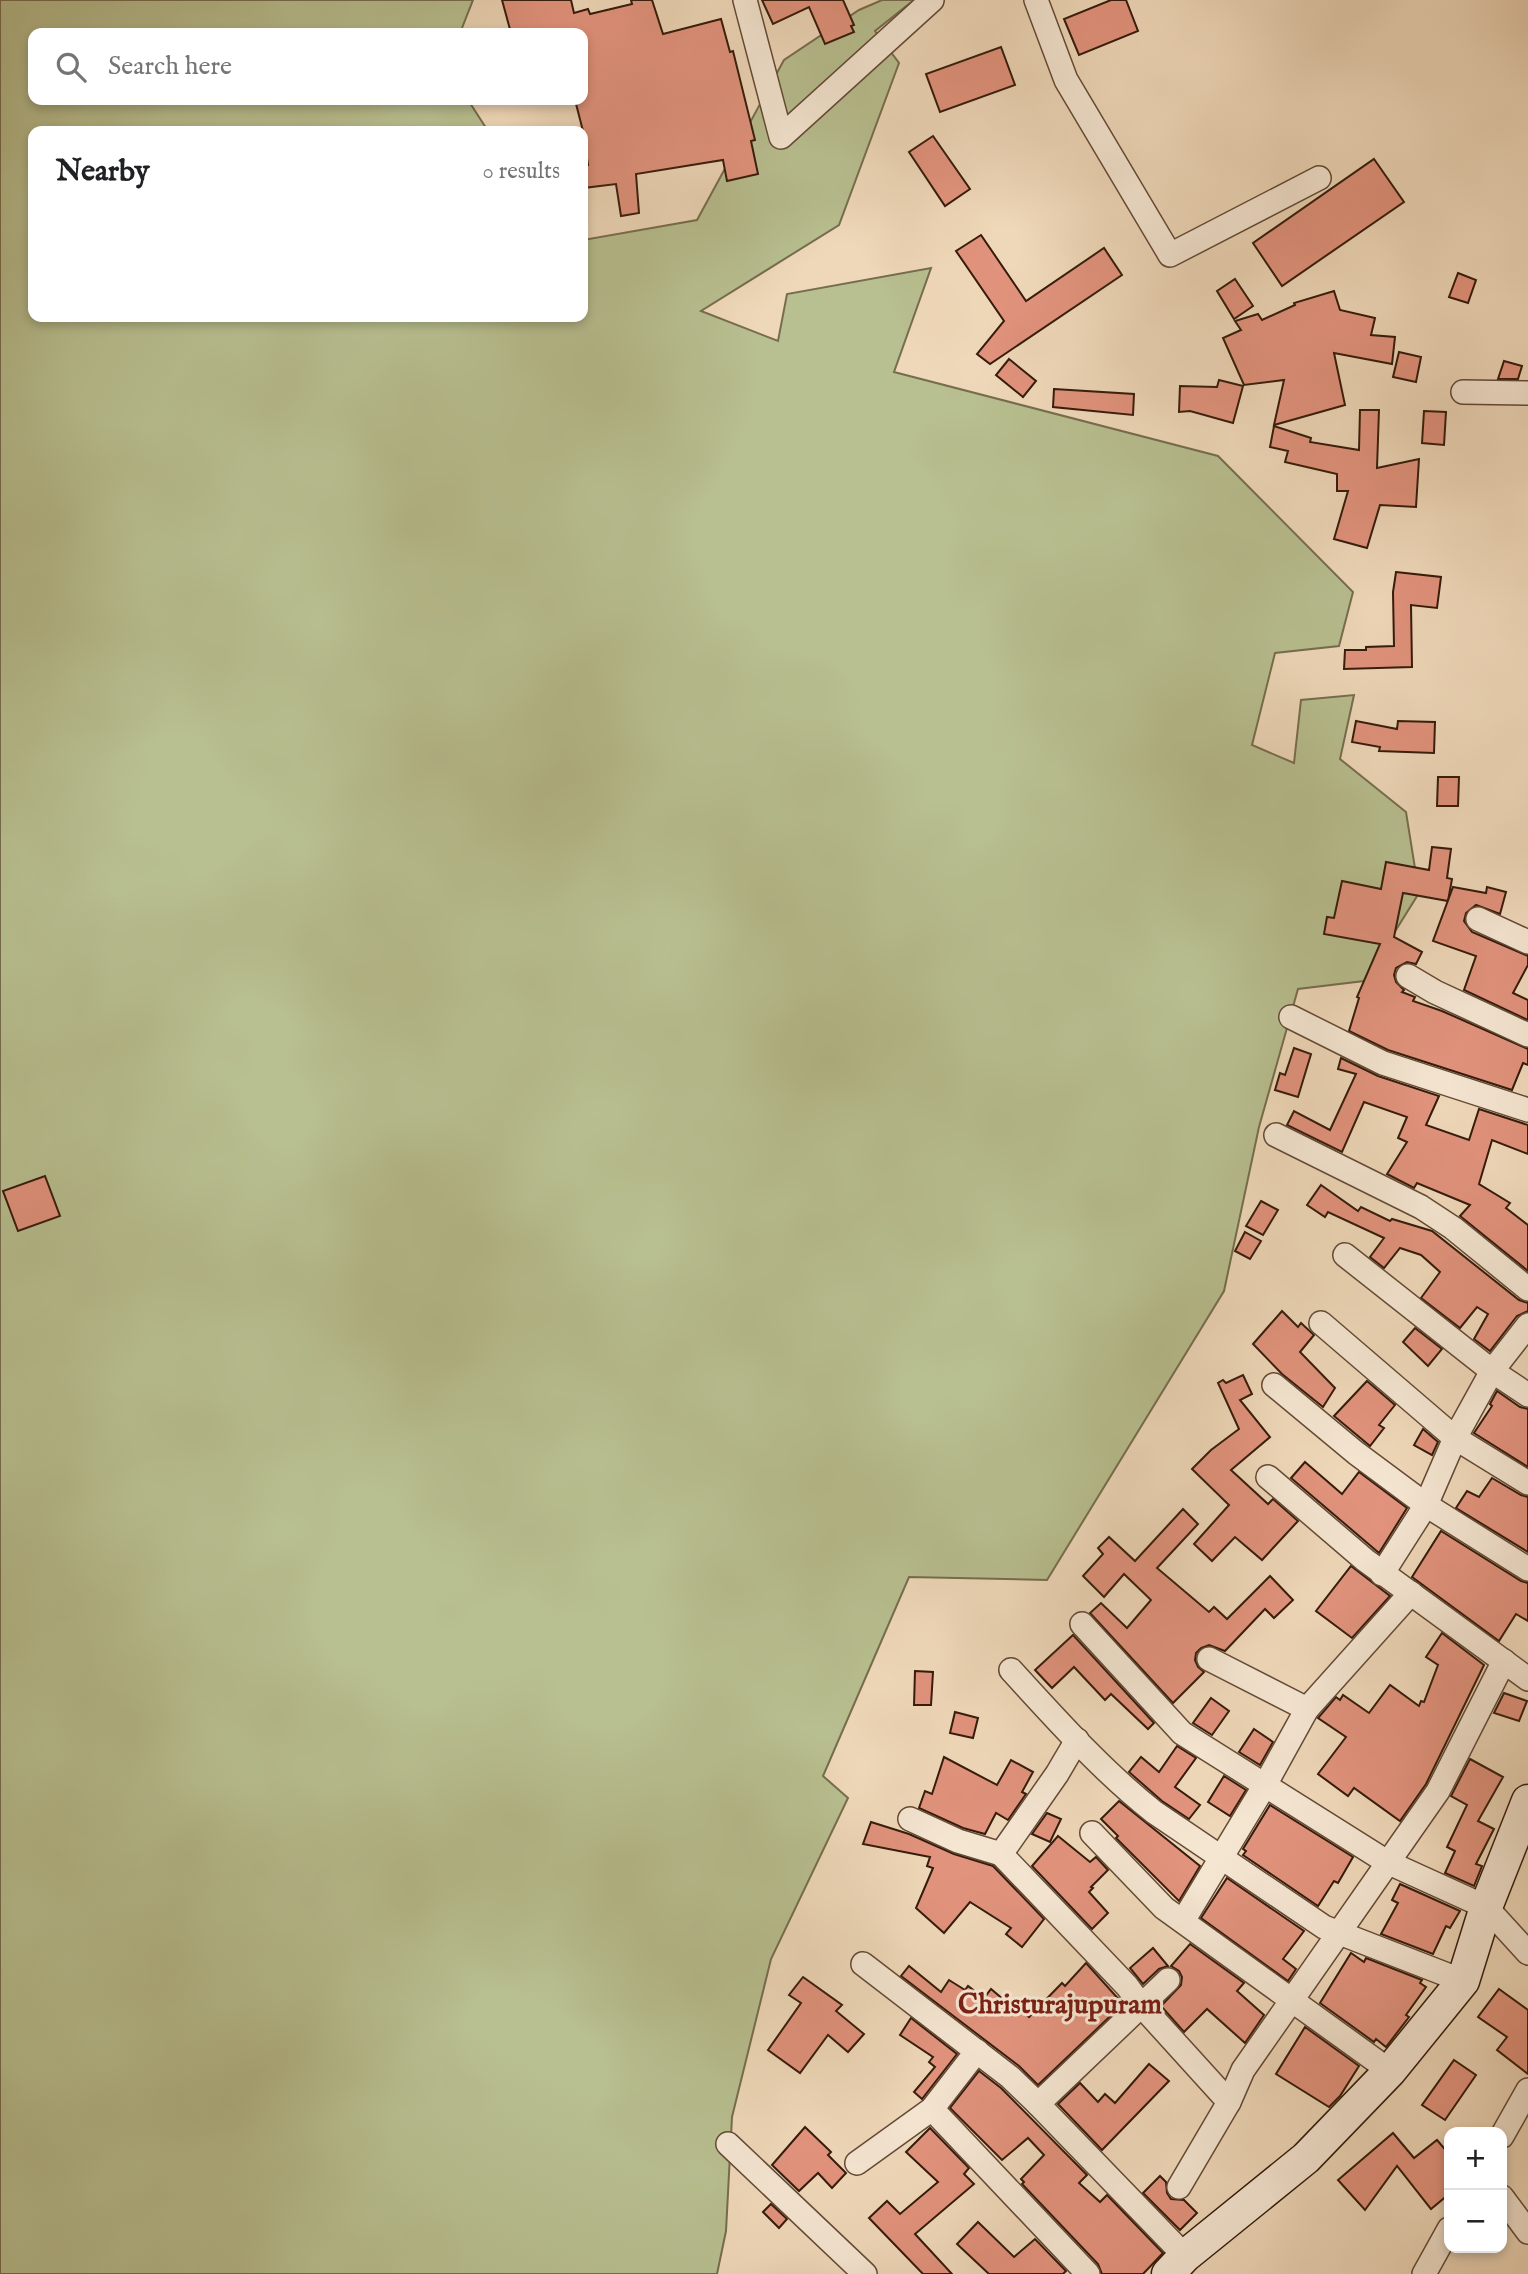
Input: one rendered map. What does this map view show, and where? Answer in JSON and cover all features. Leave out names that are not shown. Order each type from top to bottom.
[{"type":"street","points":[[745,0],[781,137],[932,0]]},
{"type":"street","points":[[1036,0],[1066,80],[1170,254],[1319,178]]},
{"type":"street","points":[[1463,392],[1528,393]]},
{"type":"street","points":[[1478,919],[1528,942]]},
{"type":"street","points":[[1408,976],[1435,992],[1528,1035]]},
{"type":"street","points":[[1291,1017],[1383,1063],[1528,1110]]},
{"type":"street","points":[[1276,1135],[1421,1207],[1452,1228],[1528,1289]]},
{"type":"street","points":[[1345,1255],[1492,1371],[1528,1395]]},
{"type":"street","points":[[1321,1323],[1455,1438],[1528,1483]]},
{"type":"street","points":[[1382,1574],[1426,1505],[1455,1438],[1492,1371],[1528,1325]]},
{"type":"street","points":[[1274,1385],[1356,1453],[1426,1505],[1528,1569]]},
{"type":"street","points":[[1268,1477],[1382,1574],[1528,1679]]},
{"type":"street","points":[[1183,1921],[1265,1786],[1307,1709],[1411,1593]]},
{"type":"street","points":[[1082,1624],[1182,1732],[1387,1862],[1486,1907],[1528,1953]]},
{"type":"street","points":[[1209,1659],[1307,1709]]},
{"type":"street","points":[[1178,2187],[1229,2102],[1243,2070],[1438,1791],[1504,1661]]},
{"type":"street","points":[[1011,1670],[1077,1741],[1132,1794],[1220,1857],[1324,1927],[1463,1981]]},
{"type":"street","points":[[1000,1854],[1077,1741]]},
{"type":"street","points":[[863,1964],[977,2051],[1038,2104],[1176,2265],[1306,2158],[1390,2070],[1463,1981],[1486,1907],[1528,1801]]},
{"type":"street","points":[[910,1819],[958,1841],[1000,1854],[1127,1986],[1229,2102]]},
{"type":"street","points":[[1092,1833],[1164,1908],[1390,2070]]},
{"type":"street","points":[[1038,2104],[1168,1980]]},
{"type":"street","points":[[857,2163],[932,2109],[977,2051]]},
{"type":"street","points":[[1507,2127],[1528,2090]]},
{"type":"street","points":[[932,2109],[1088,2274]]},
{"type":"street","points":[[728,2144],[865,2274]]},
{"type":"street","points":[[1507,2204],[1528,2232]]},
{"type":"street","points":[[1424,2274],[1444,2238]]},
{"type":"green space","points":[[0,0],[473,0],[462,28],[28,28],[28,105],[471,105],[485,126],[28,126],[28,322],[588,322],[588,239],[697,220],[784,60],[859,10],[882,0],[914,0],[875,31],[899,63],[839,225],[701,311],[778,341],[787,294],[931,268],[894,372],[1218,456],[1353,592],[1339,646],[1275,653],[1252,745],[1294,763],[1301,700],[1354,695],[1340,759],[1406,812],[1419,893],[1364,981],[1298,989],[1259,1127],[1224,1291],[1047,1580],[909,1577],[823,1776],[848,1798],[771,1959],[732,2117],[726,2231],[717,2274],[0,2274]]},
{"type":"building","points":[[502,0],[571,0],[574,13],[588,9],[590,14],[632,4],[631,0],[652,0],[663,34],[721,19],[730,52],[733,51],[755,140],[751,141],[758,174],[727,181],[723,160],[636,174],[639,213],[621,216],[616,184],[588,187],[588,126],[582,126],[576,105],[588,105],[588,28],[510,28]]},
{"type":"building","points":[[762,0],[843,0],[854,25],[851,26],[854,32],[825,44],[809,7],[773,24]]},
{"type":"building","points":[[1111,0],[1126,0],[1138,31],[1079,55],[1064,19]]},
{"type":"building","points":[[1001,47],[1015,85],[940,112],[926,74]]},
{"type":"building","points":[[933,136],[970,189],[945,206],[909,152]]},
{"type":"building","points":[[1374,159],[1404,202],[1282,286],[1253,243]]},
{"type":"building","points":[[981,235],[1026,301],[1104,248],[1122,275],[990,364],[977,354],[1004,321],[956,251]]},
{"type":"building","points":[[1458,273],[1476,280],[1468,303],[1449,297]]},
{"type":"building","points":[[1235,279],[1253,306],[1234,319],[1217,291]]},
{"type":"building","points":[[1334,291],[1340,310],[1375,318],[1371,335],[1395,337],[1392,364],[1334,353],[1345,405],[1274,425],[1284,380],[1244,385],[1223,338],[1241,330],[1235,321],[1258,314],[1262,320],[1295,305],[1294,303]]},
{"type":"building","points":[[1399,352],[1421,357],[1416,382],[1393,377]]},
{"type":"building","points":[[1009,359],[1036,381],[1023,397],[996,375]]},
{"type":"building","points":[[1504,361],[1522,366],[1518,379],[1498,379]]},
{"type":"building","points":[[1219,380],[1243,386],[1233,423],[1190,411],[1179,412],[1180,386],[1217,387]]},
{"type":"building","points":[[1054,389],[1134,394],[1133,415],[1053,407]]},
{"type":"building","points":[[1360,410],[1379,410],[1377,468],[1419,459],[1416,507],[1380,505],[1367,548],[1334,539],[1348,491],[1337,491],[1337,474],[1285,462],[1288,451],[1270,447],[1274,426],[1311,438],[1310,442],[1359,450]]},
{"type":"building","points":[[1424,411],[1446,412],[1444,445],[1422,443]]},
{"type":"building","points":[[1396,572],[1441,577],[1437,608],[1411,605],[1412,667],[1344,669],[1345,650],[1394,646],[1393,592]]},
{"type":"building","points":[[1356,721],[1397,729],[1398,721],[1435,722],[1434,753],[1379,751],[1380,747],[1352,742]]},
{"type":"building","points":[[1438,777],[1459,777],[1458,806],[1437,806]]},
{"type":"building","points":[[1432,847],[1451,849],[1447,878],[1452,879],[1448,901],[1403,893],[1394,937],[1422,952],[1416,964],[1407,962],[1396,968],[1396,982],[1404,990],[1402,992],[1415,997],[1413,1001],[1528,1049],[1528,1065],[1523,1063],[1512,1090],[1388,1050],[1349,1031],[1359,998],[1357,997],[1380,944],[1324,934],[1327,917],[1334,918],[1342,881],[1381,889],[1386,862],[1429,870]]},
{"type":"building","points":[[1453,887],[1486,893],[1487,887],[1506,892],[1500,914],[1476,905],[1466,913],[1464,921],[1472,932],[1528,956],[1528,965],[1513,993],[1528,1000],[1528,1020],[1464,990],[1476,956],[1433,941]]},
{"type":"building","points":[[1294,1048],[1311,1054],[1298,1097],[1275,1090],[1280,1073],[1285,1075]]},
{"type":"building","points":[[1341,1058],[1378,1076],[1439,1096],[1426,1125],[1469,1140],[1479,1109],[1528,1125],[1528,1154],[1492,1140],[1479,1184],[1510,1203],[1506,1208],[1528,1225],[1528,1271],[1460,1216],[1470,1205],[1417,1183],[1414,1188],[1387,1174],[1407,1142],[1398,1138],[1407,1117],[1364,1102],[1342,1152],[1287,1125],[1294,1111],[1330,1130],[1356,1074],[1338,1069]]},
{"type":"building","points":[[45,1176],[60,1216],[18,1231],[3,1191]]},
{"type":"building","points":[[1321,1185],[1358,1211],[1361,1207],[1390,1221],[1392,1219],[1432,1231],[1519,1300],[1528,1303],[1528,1311],[1517,1316],[1490,1351],[1474,1339],[1488,1314],[1477,1307],[1460,1328],[1421,1298],[1440,1272],[1421,1255],[1400,1248],[1384,1268],[1370,1257],[1384,1238],[1328,1212],[1325,1217],[1307,1205]]},
{"type":"building","points":[[1261,1201],[1278,1210],[1263,1235],[1246,1226]]},
{"type":"building","points":[[1245,1232],[1261,1241],[1250,1259],[1235,1251]]},
{"type":"building","points":[[1282,1311],[1298,1327],[1301,1323],[1314,1335],[1300,1352],[1335,1388],[1323,1407],[1282,1374],[1253,1344]]},
{"type":"building","points":[[1415,1328],[1442,1349],[1428,1366],[1403,1342]]},
{"type":"building","points":[[1243,1375],[1252,1394],[1240,1400],[1270,1437],[1231,1470],[1268,1504],[1273,1499],[1298,1521],[1262,1560],[1235,1537],[1212,1561],[1194,1544],[1229,1505],[1192,1469],[1211,1450],[1239,1429],[1218,1383],[1223,1380],[1226,1383]]},
{"type":"building","points":[[1367,1381],[1395,1405],[1379,1425],[1384,1428],[1370,1446],[1334,1416]]},
{"type":"building","points":[[1497,1391],[1520,1407],[1528,1409],[1528,1467],[1474,1433],[1492,1406],[1490,1404]]},
{"type":"building","points":[[1423,1429],[1438,1442],[1432,1455],[1414,1445]]},
{"type":"building","points":[[1305,1462],[1342,1494],[1359,1472],[1407,1508],[1379,1553],[1291,1478]]},
{"type":"building","points":[[1492,1478],[1528,1497],[1528,1552],[1456,1508],[1467,1491],[1479,1497]]},
{"type":"building","points":[[1183,1509],[1198,1524],[1157,1568],[1209,1612],[1214,1607],[1227,1619],[1270,1576],[1293,1600],[1274,1618],[1265,1609],[1225,1651],[1209,1645],[1201,1648],[1196,1653],[1195,1660],[1204,1672],[1173,1703],[1090,1613],[1101,1603],[1127,1628],[1151,1600],[1124,1574],[1104,1597],[1083,1576],[1103,1554],[1098,1548],[1109,1537],[1135,1561]]},
{"type":"building","points":[[1441,1531],[1528,1583],[1528,1621],[1516,1614],[1499,1641],[1412,1577]]},
{"type":"building","points":[[1351,1566],[1390,1596],[1352,1638],[1316,1611]]},
{"type":"building","points":[[1442,1633],[1484,1665],[1426,1784],[1400,1821],[1354,1788],[1348,1796],[1318,1774],[1346,1737],[1318,1718],[1336,1697],[1340,1700],[1343,1695],[1369,1713],[1390,1685],[1419,1706],[1421,1701],[1424,1702],[1438,1665],[1426,1657]]},
{"type":"building","points":[[1073,1635],[1154,1723],[1148,1729],[1111,1694],[1105,1700],[1074,1667],[1052,1688],[1035,1670]]},
{"type":"building","points":[[915,1671],[933,1672],[931,1705],[914,1705]]},
{"type":"building","points":[[1504,1693],[1527,1701],[1519,1721],[1494,1713]]},
{"type":"building","points":[[1211,1698],[1229,1711],[1212,1735],[1193,1723]]},
{"type":"building","points":[[955,1712],[978,1718],[973,1738],[950,1733]]},
{"type":"building","points":[[1254,1729],[1273,1742],[1260,1765],[1239,1752]]},
{"type":"building","points":[[1177,1746],[1196,1758],[1175,1787],[1200,1805],[1189,1819],[1162,1801],[1129,1772],[1141,1757],[1159,1772]]},
{"type":"building","points":[[944,1757],[997,1785],[1011,1760],[1033,1772],[1022,1792],[1026,1794],[1008,1820],[996,1813],[985,1834],[963,1828],[919,1808],[925,1791],[932,1794]]},
{"type":"building","points":[[1470,1759],[1503,1777],[1478,1821],[1494,1829],[1476,1864],[1482,1866],[1474,1886],[1445,1873],[1455,1851],[1447,1847],[1467,1805],[1451,1796]]},
{"type":"building","points":[[1224,1776],[1246,1790],[1230,1816],[1208,1802]]},
{"type":"building","points":[[1119,1801],[1200,1866],[1179,1901],[1116,1838],[1118,1836],[1101,1819]]},
{"type":"building","points":[[1270,1805],[1353,1857],[1338,1883],[1334,1881],[1318,1906],[1243,1855],[1246,1851],[1243,1849]]},
{"type":"building","points":[[1047,1813],[1061,1819],[1050,1842],[1032,1834]]},
{"type":"building","points":[[871,1822],[993,1866],[1044,1919],[1022,1947],[1006,1934],[1011,1928],[970,1902],[944,1933],[916,1908],[933,1868],[927,1866],[930,1857],[863,1844]]},
{"type":"building","points":[[1058,1836],[1090,1862],[1096,1857],[1108,1870],[1089,1892],[1108,1913],[1092,1929],[1032,1866]]},
{"type":"building","points":[[1227,1878],[1304,1931],[1283,1959],[1296,1969],[1288,1981],[1201,1918]]},
{"type":"building","points":[[1400,1884],[1460,1911],[1450,1928],[1446,1926],[1433,1954],[1381,1934],[1398,1903],[1392,1900]]},
{"type":"building","points":[[1190,1944],[1244,1983],[1237,1991],[1264,2015],[1245,2043],[1207,2009],[1184,2032],[1161,2006],[1181,1985],[1182,1977],[1179,1971],[1171,1966]]},
{"type":"building","points":[[1153,1948],[1168,1966],[1159,1969],[1143,1984],[1130,1968]]},
{"type":"building","points":[[1351,1953],[1364,1962],[1366,1958],[1422,1980],[1420,1983],[1426,1987],[1406,2015],[1409,2017],[1386,2047],[1376,2039],[1374,2042],[1320,2003]]},
{"type":"building","points":[[1086,1963],[1123,2004],[1038,2085],[1019,2066],[901,1976],[909,1966],[941,1992],[949,1980],[965,1990],[968,1986],[984,1998],[991,1989],[1017,2011],[1019,2008],[1029,2017],[1062,1983],[1065,1986]]},
{"type":"building","points":[[803,1977],[842,2005],[836,2011],[864,2034],[848,2052],[828,2035],[800,2073],[768,2050],[801,2003],[789,1995]]},
{"type":"building","points":[[1499,1989],[1528,2010],[1528,2074],[1497,2050],[1507,2037],[1478,2017]]},
{"type":"building","points":[[911,2018],[957,2054],[922,2099],[914,2092],[935,2067],[929,2062],[933,2057],[900,2035]]},
{"type":"building","points":[[1305,2027],[1359,2066],[1340,2096],[1329,2107],[1276,2074]]},
{"type":"building","points":[[1454,2060],[1476,2075],[1445,2120],[1422,2105]]},
{"type":"building","points":[[1149,2064],[1169,2081],[1102,2150],[1058,2104],[1080,2083],[1098,2102],[1105,2094],[1115,2103]]},
{"type":"building","points":[[979,2071],[1001,2088],[1087,2175],[1079,2183],[1100,2202],[1107,2195],[1163,2253],[1143,2274],[1102,2274],[1098,2264],[1022,2184],[1024,2182],[1021,2179],[1044,2155],[1028,2138],[1002,2160],[950,2108]]},
{"type":"building","points":[[805,2127],[831,2152],[828,2155],[846,2173],[832,2188],[818,2173],[799,2191],[772,2165]]},
{"type":"building","points":[[930,2128],[969,2168],[964,2174],[974,2184],[915,2234],[952,2274],[923,2274],[869,2218],[887,2201],[900,2214],[938,2182],[906,2152]]},
{"type":"building","points":[[1393,2133],[1414,2158],[1437,2140],[1444,2148],[1444,2198],[1431,2209],[1397,2166],[1365,2210],[1338,2180]]},
{"type":"building","points":[[1160,2176],[1166,2182],[1167,2193],[1171,2199],[1184,2200],[1197,2213],[1180,2230],[1143,2193]]},
{"type":"building","points":[[771,2204],[787,2219],[779,2228],[763,2212]]},
{"type":"building","points":[[978,2222],[1014,2257],[1035,2239],[1066,2271],[1063,2274],[989,2274],[957,2244]]},
{"type":"district","name":"Christurajupuram","points":[[1060,2005]]}]
